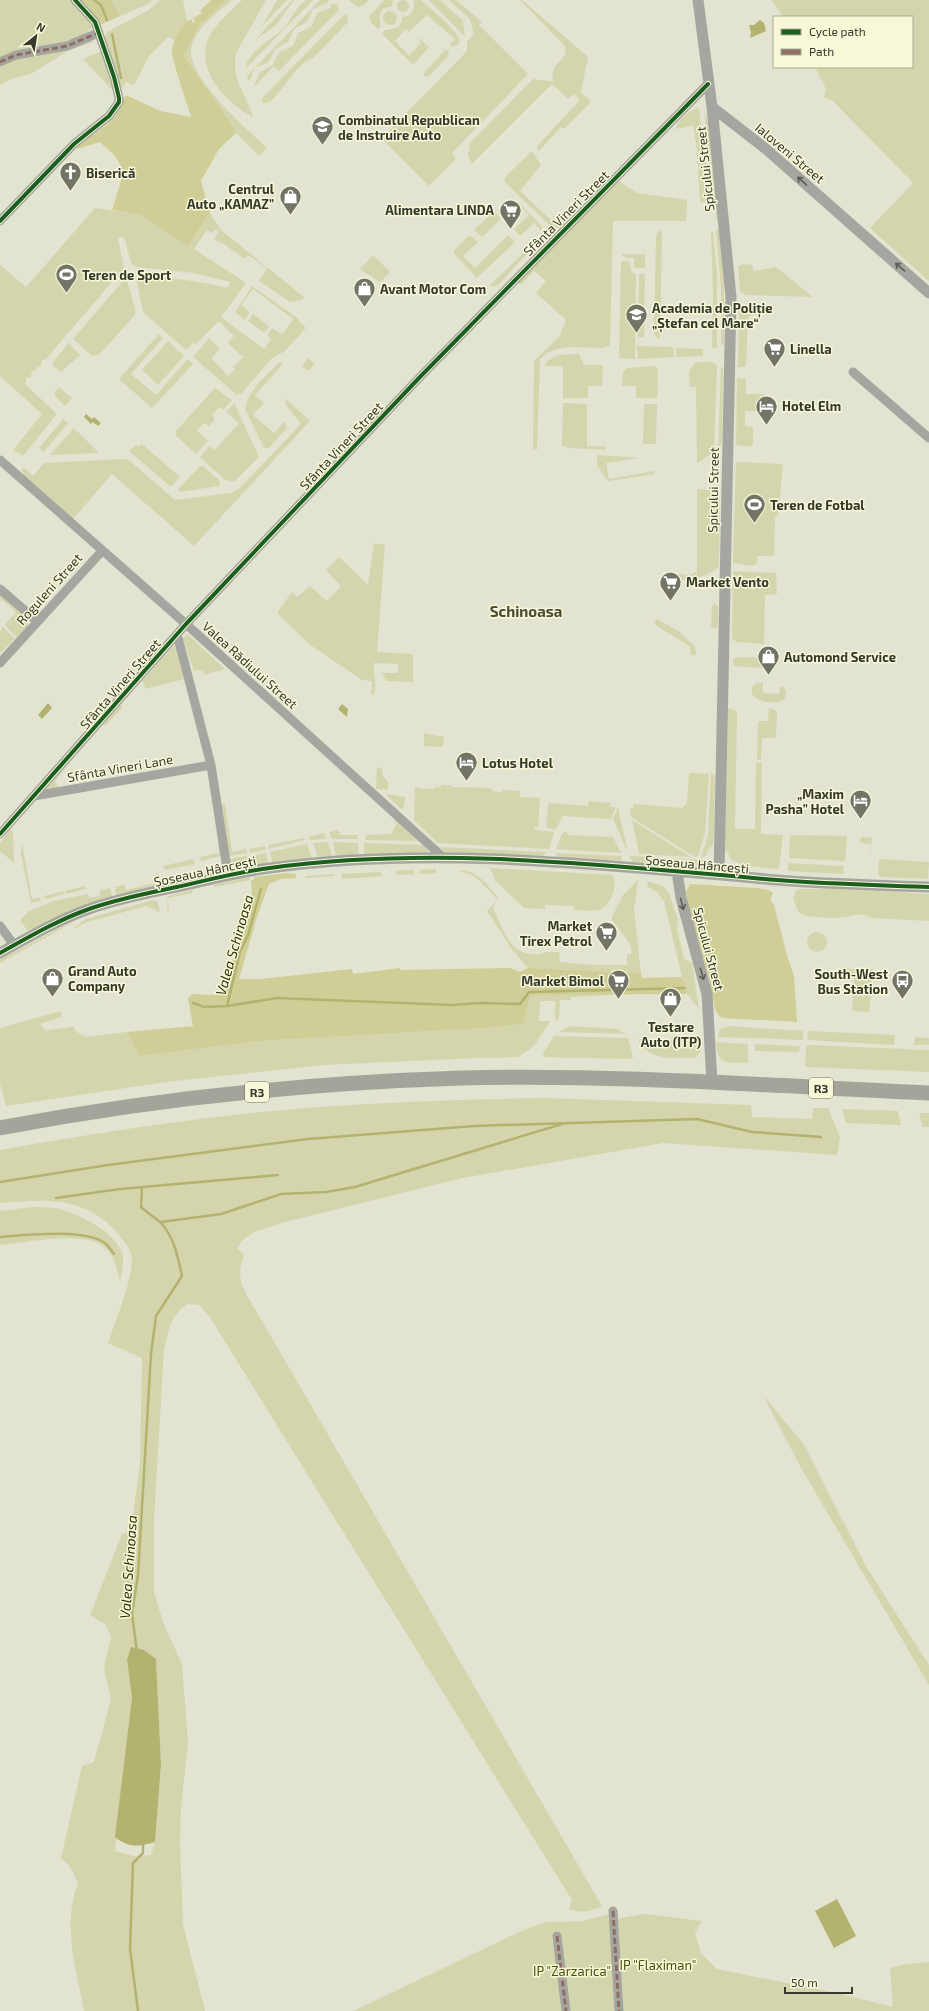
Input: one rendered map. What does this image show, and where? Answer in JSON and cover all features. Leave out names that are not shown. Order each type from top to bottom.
[{"type":"highway","name":"R3","points":[[0,1128],[112,1110],[233,1094],[405,1081],[517,1078],[712,1083],[929,1093]]},
{"type":"street","points":[[0,221],[74,144],[109,116],[119,102],[114,77],[95,22],[75,0]]},
{"type":"street","points":[[698,0],[712,107]]},
{"type":"street","points":[[0,62],[16,56],[67,46],[98,33]]},
{"type":"street","name":"Sfânta Vineri Street","points":[[0,834],[186,624],[429,368],[708,84]]},
{"type":"street","name":"Ialoveni Street","points":[[712,107],[766,150],[929,293]]},
{"type":"street","name":"Spicului Street","points":[[712,107],[731,297],[719,875]]},
{"type":"street","points":[[853,372],[929,438]]},
{"type":"street","name":"Valea Rădiului Street","points":[[0,460],[186,624],[445,859]]},
{"type":"street","name":"Roguleni Street","points":[[0,663],[102,551]]},
{"type":"street","points":[[0,589],[37,621]]},
{"type":"street","points":[[177,634],[211,765],[228,875]]},
{"type":"street","name":"Sfânta Vineri Lane","points":[[34,796],[211,765]]},
{"type":"street","name":"Șoseaua Hâncești","points":[[0,954],[52,925],[90,909],[228,875],[297,865],[401,859],[445,859],[549,863],[676,871],[783,881],[929,887]]},
{"type":"street","name":"Spicului Street","points":[[676,871],[681,898],[708,994],[712,1083]]},
{"type":"street","points":[[0,926],[14,945]]},
{"type":"street","points":[[614,1911],[619,2011]]},
{"type":"street","points":[[557,1936],[566,2011]]},
{"type":"green space","points":[[0,0],[152,0],[148,4],[90,29],[88,31],[93,42],[66,52],[31,74],[14,78],[0,85]]},
{"type":"green space","points":[[160,0],[183,0],[187,21],[175,40],[168,37],[149,56],[134,85],[126,82],[121,89],[104,38],[107,32],[149,10]]},
{"type":"green space","points":[[226,0],[232,0],[207,22],[192,43],[191,51],[193,63],[209,89],[221,103],[267,148],[259,156],[236,133],[184,56],[200,24]]},
{"type":"green space","points":[[242,0],[266,0],[236,53],[235,63],[237,79],[253,117],[243,111],[223,94],[209,73],[206,61],[205,49],[211,33]]},
{"type":"green space","points":[[277,0],[287,0],[262,26]]},
{"type":"green space","points":[[292,0],[294,0],[277,24],[253,42]]},
{"type":"green space","points":[[306,0],[313,0],[245,69],[247,62],[255,51],[283,29],[299,6]]},
{"type":"green space","points":[[320,0],[329,0],[327,3],[313,9],[307,22],[294,29],[288,42],[275,49],[269,62],[255,68],[250,80],[248,80],[247,76]]},
{"type":"green space","points":[[348,0],[369,0],[364,5],[358,7]]},
{"type":"green space","points":[[384,0],[393,0],[392,7],[384,8],[380,13],[381,26],[378,29],[371,23],[369,17]]},
{"type":"green space","points":[[405,0],[408,1],[408,11],[401,12],[398,11],[397,4],[398,1]]},
{"type":"green space","points":[[414,0],[421,0],[444,20],[455,32],[460,43],[456,46],[451,46],[450,44],[455,39],[427,15],[409,32],[406,29],[395,41],[409,56],[421,43],[417,37],[429,47],[413,65],[382,34],[385,30],[392,29],[401,24],[402,17],[408,16],[412,12]]},
{"type":"green space","points":[[429,0],[440,0],[463,21],[465,37]]},
{"type":"green space","points":[[449,0],[456,0],[482,22],[479,25],[528,74],[452,153],[456,159],[429,186],[383,140],[383,137],[467,51],[467,42],[474,34],[470,19]]},
{"type":"green space","points":[[520,0],[522,0],[588,57],[581,92],[591,102],[564,129],[561,127],[538,152],[537,146],[580,100],[574,94],[568,99],[552,84],[472,164],[468,155],[470,143],[534,78],[536,80],[553,81],[553,72],[555,67],[565,53],[564,45]]},
{"type":"green space","points":[[772,0],[929,0],[929,281],[870,228],[913,183],[832,100],[824,98],[826,89],[816,68],[913,68],[913,16],[782,16]]},
{"type":"green space","points":[[332,4],[337,4],[339,10],[279,71],[274,66],[253,88],[260,72],[273,65],[279,52],[293,46],[298,33],[311,27],[317,13],[330,8]]},
{"type":"green space","points":[[390,11],[395,13],[397,18],[395,23],[390,25],[385,23],[383,18],[385,13]]},
{"type":"green space","points":[[345,14],[348,17],[347,23],[313,58],[306,61],[299,67],[274,98],[263,103],[262,98]]},
{"type":"green space","points":[[446,49],[449,52],[448,56],[429,76],[426,77],[423,74]]},
{"type":"green space","points":[[101,51],[103,56],[114,92],[83,59]]},
{"type":"green space","points":[[699,108],[710,203],[700,202],[697,149],[693,126],[676,129],[678,122],[684,116],[692,110]]},
{"type":"green space","points":[[704,111],[708,120],[719,222],[717,222]]},
{"type":"green space","points":[[532,151],[541,165],[520,191],[558,227],[557,228],[551,227],[504,181],[505,177]]},
{"type":"green space","points":[[618,181],[637,193],[687,200],[686,221],[613,221],[610,345],[603,348],[561,348],[553,350],[540,359],[537,450],[533,449],[534,361],[559,337],[566,320],[536,293],[546,281],[534,271],[521,285],[517,281]]},
{"type":"green space","points":[[518,202],[542,226],[541,231],[534,223],[520,236],[514,229],[529,215],[517,203]]},
{"type":"green space","points":[[95,208],[141,215],[188,246],[210,213],[221,230],[304,297],[302,300],[290,302],[259,281],[267,268],[248,255],[245,259],[214,239],[219,232],[216,229],[212,233],[207,230],[194,249],[246,283],[221,317],[264,349],[271,339],[267,335],[272,328],[282,335],[293,319],[253,289],[241,305],[250,312],[245,320],[235,312],[252,286],[299,319],[298,320],[306,328],[285,351],[271,359],[242,393],[237,395],[193,357],[209,338],[220,349],[211,358],[228,376],[235,369],[233,367],[243,357],[228,343],[234,336],[219,321],[195,345],[193,343],[186,350],[143,312],[136,278],[138,275],[161,277],[195,281],[228,288],[230,282],[194,273],[136,267],[131,263],[124,237],[118,238],[124,268],[46,359],[42,360],[41,366],[37,366],[36,371],[32,371],[31,377],[27,377],[25,384],[55,412],[56,415],[23,456],[13,450],[42,414],[0,376],[0,265],[26,287]]},
{"type":"green space","points":[[494,211],[501,219],[482,237],[474,230]]},
{"type":"green space","points":[[716,229],[720,229],[724,279],[724,345],[721,345],[721,287]]},
{"type":"green space","points":[[662,230],[660,339],[654,334],[656,239],[657,233]]},
{"type":"green space","points":[[711,231],[713,232],[717,276],[717,348],[712,348],[713,295]]},
{"type":"green space","points":[[469,235],[478,242],[463,256],[475,268],[508,235],[515,242],[477,278],[453,252]]},
{"type":"green space","points":[[534,243],[537,243],[498,285],[493,287],[490,285]]},
{"type":"green space","points":[[621,254],[645,254],[645,268],[634,268],[634,258],[626,258]]},
{"type":"green space","points":[[373,255],[390,272],[380,282],[360,269]]},
{"type":"green space","points":[[621,261],[629,261],[632,273],[636,274],[635,359],[619,358]]},
{"type":"green space","points":[[746,264],[752,265],[754,271],[776,267],[813,297],[745,295],[740,291],[738,266]]},
{"type":"green space","points":[[639,274],[645,274],[644,337],[638,337]]},
{"type":"green space","points":[[127,281],[135,308],[135,315],[100,354],[92,356],[73,339],[122,282]]},
{"type":"green space","points":[[744,305],[752,307],[755,315],[748,316],[746,367],[738,367],[739,307]]},
{"type":"green space","points":[[253,314],[269,326],[264,333],[248,321]]},
{"type":"green space","points":[[159,334],[163,338],[131,374],[156,395],[188,359],[193,364],[152,408],[119,379]]},
{"type":"green space","points":[[168,341],[184,356],[158,385],[142,370]]},
{"type":"green space","points":[[69,343],[80,355],[61,372],[53,366],[53,362]]},
{"type":"green space","points":[[637,346],[673,347],[674,357],[638,359]]},
{"type":"green space","points":[[676,348],[703,349],[703,356],[676,357]]},
{"type":"green space","points":[[579,354],[584,365],[603,365],[602,386],[588,386],[588,398],[563,398],[563,366],[545,366],[546,362],[557,355]]},
{"type":"green space","points":[[308,358],[315,364],[308,371],[302,366]]},
{"type":"green space","points":[[280,362],[283,364],[255,395],[264,403],[253,415],[274,433],[284,422],[287,426],[269,448],[264,448],[245,409],[254,389]]},
{"type":"green space","points":[[699,362],[712,362],[717,365],[714,452],[697,463],[696,387],[690,387],[689,372],[694,364]]},
{"type":"green space","points":[[655,366],[658,369],[657,398],[636,398],[636,386],[622,386],[623,372],[627,368]]},
{"type":"green space","points":[[721,366],[723,368],[722,442],[718,451]]},
{"type":"green space","points":[[737,378],[746,379],[746,394],[764,394],[763,411],[745,411],[745,426],[753,427],[753,445],[750,447],[736,445]]},
{"type":"green space","points":[[59,387],[72,398],[65,406],[55,396],[55,391]]},
{"type":"green space","points":[[215,388],[232,400],[223,410],[219,407],[212,415],[215,419],[209,426],[204,423],[197,431],[208,441],[196,454],[176,436],[176,431]]},
{"type":"green space","points":[[285,398],[310,421],[194,546],[112,474],[73,519],[24,475],[22,471],[23,467],[33,476],[44,463],[125,459],[130,461],[175,500],[231,493],[240,488],[301,424],[286,405]]},
{"type":"green space","points":[[234,403],[259,457],[234,482],[225,480],[200,457],[210,446],[215,450],[239,423],[226,412]]},
{"type":"green space","points":[[563,403],[587,404],[587,446],[605,446],[605,450],[569,448],[562,445]]},
{"type":"green space","points":[[644,404],[657,404],[656,444],[643,444]]},
{"type":"green space","points":[[63,419],[68,423],[44,452],[39,448]]},
{"type":"green space","points":[[74,428],[99,453],[50,455]]},
{"type":"green space","points":[[142,444],[180,477],[171,487],[129,451],[136,445],[139,447]]},
{"type":"green space","points":[[597,455],[639,458],[606,463],[609,479],[654,471],[655,474],[608,481],[597,465]]},
{"type":"green space","points":[[736,462],[783,464],[778,515],[775,517],[774,556],[757,556],[757,563],[753,566],[733,563]]},
{"type":"green space","points":[[200,466],[203,466],[220,481],[219,486],[180,492],[178,489]]},
{"type":"green space","points":[[697,489],[712,490],[715,496],[720,497],[719,567],[698,578],[673,580],[679,574],[690,575],[696,572],[697,574]]},
{"type":"green space","points":[[374,543],[385,545],[377,652],[413,654],[413,682],[386,681],[382,673],[398,673],[398,664],[374,663],[376,686],[374,695],[371,695],[372,681],[362,680],[309,644],[277,613],[292,592],[297,597],[310,586],[327,601],[341,586],[326,570],[339,557],[368,585]]},
{"type":"green space","points":[[733,571],[776,573],[777,594],[765,595],[764,644],[737,642],[732,639]]},
{"type":"green space","points":[[0,594],[23,615],[28,623],[27,627],[17,638],[5,625],[16,612],[0,598]]},
{"type":"green space","points":[[715,603],[718,607],[718,626],[716,629],[711,627],[712,606]]},
{"type":"green space","points":[[657,619],[680,632],[695,647],[696,655],[690,654],[691,647],[654,624]]},
{"type":"green space","points":[[3,627],[15,639],[0,653],[0,631]]},
{"type":"green space","points":[[187,634],[225,669],[204,675],[203,670],[194,671],[183,639]]},
{"type":"green space","points":[[174,645],[184,679],[146,689],[142,681]]},
{"type":"green space","points":[[737,657],[763,658],[763,668],[734,666],[733,660]]},
{"type":"green space","points":[[763,682],[763,693],[779,694],[780,687],[783,687],[786,691],[785,699],[777,702],[768,702],[755,697],[752,694],[752,687],[755,684]]},
{"type":"green space","points":[[121,705],[123,707],[105,726],[104,723]]},
{"type":"green space","points":[[728,708],[735,710],[737,714],[735,829],[755,829],[756,763],[762,763],[761,834],[783,835],[779,869],[754,867],[736,862],[730,859],[728,852],[725,851]]},
{"type":"green space","points":[[769,708],[777,711],[776,738],[762,738],[761,760],[757,760],[758,721],[768,721]]},
{"type":"green space","points":[[424,733],[444,737],[443,747],[424,746]]},
{"type":"green space","points":[[76,755],[55,781],[59,789],[46,789]]},
{"type":"green space","points":[[377,767],[382,769],[382,774],[388,782],[388,790],[376,789]]},
{"type":"green space","points":[[711,772],[715,776],[714,837],[712,847],[710,847],[705,857],[701,857],[708,835]]},
{"type":"green space","points":[[689,773],[709,774],[705,833],[698,856],[695,857],[631,817],[630,809],[633,808],[634,804],[682,808],[687,803]]},
{"type":"green space","points":[[208,777],[210,779],[219,826],[221,856],[201,861],[200,857],[219,853],[217,824]]},
{"type":"green space","points":[[441,785],[451,785],[451,787],[492,788],[492,791],[501,793],[503,790],[520,791],[520,797],[540,798],[538,827],[535,827],[534,830],[554,832],[549,849],[438,843],[414,820],[415,786],[418,788],[432,790],[436,787],[441,787]]},
{"type":"green space","points":[[386,794],[405,797],[404,807],[401,809]]},
{"type":"green space","points":[[589,801],[611,803],[610,807],[616,807],[611,819],[563,816],[555,830],[546,827],[548,804],[588,806]]},
{"type":"green space","points":[[222,804],[225,804],[232,852],[246,849],[247,853],[229,856]]},
{"type":"green space","points":[[618,807],[628,853],[613,819]]},
{"type":"green space","points":[[395,818],[420,841],[365,840],[366,835],[391,834],[397,823],[394,820]]},
{"type":"green space","points":[[632,820],[691,857],[639,854]]},
{"type":"green space","points":[[10,830],[13,832],[14,863],[0,851],[0,843]]},
{"type":"green space","points":[[338,830],[340,835],[358,835],[358,839],[332,839],[329,832]]},
{"type":"green space","points":[[565,831],[569,835],[613,837],[621,853],[556,849],[562,834]]},
{"type":"green space","points":[[324,833],[326,839],[310,840],[309,837]]},
{"type":"green space","points":[[790,835],[847,836],[845,861],[789,858]]},
{"type":"green space","points":[[861,837],[872,838],[870,864],[871,844],[860,843]]},
{"type":"green space","points":[[304,838],[305,840],[269,849],[268,845]]},
{"type":"green space","points":[[328,842],[332,856],[318,857],[313,843]]},
{"type":"green space","points":[[333,842],[358,843],[358,855],[336,856]]},
{"type":"green space","points":[[22,843],[32,899],[40,897],[41,901],[31,903],[21,854]]},
{"type":"green space","points":[[364,843],[425,845],[428,849],[427,852],[364,855]]},
{"type":"green space","points":[[307,844],[312,858],[272,862],[270,852]]},
{"type":"green space","points":[[265,846],[265,850],[250,853],[249,849]]},
{"type":"green space","points":[[439,847],[547,852],[542,856],[446,852]]},
{"type":"green space","points":[[266,853],[268,863],[255,866],[252,856]]},
{"type":"green space","points":[[555,853],[622,856],[621,861],[558,858]]},
{"type":"green space","points":[[247,856],[250,866],[239,868],[230,862],[230,859]]},
{"type":"green space","points":[[629,856],[655,857],[654,864],[633,862]]},
{"type":"green space","points":[[659,858],[706,860],[696,866],[657,864]]},
{"type":"green space","points":[[193,859],[195,864],[165,870],[163,866]]},
{"type":"green space","points":[[879,859],[929,862],[928,879],[880,877],[878,873]]},
{"type":"green space","points":[[788,863],[844,866],[843,874],[788,871]]},
{"type":"green space","points":[[222,865],[220,872],[209,874],[207,869]]},
{"type":"green space","points":[[490,868],[612,875],[614,879],[614,890],[607,905],[596,911],[574,910],[574,906],[545,905],[545,909],[524,908],[496,881]]},
{"type":"green space","points":[[200,869],[202,876],[179,883],[176,875]]},
{"type":"green space","points":[[436,869],[436,873],[419,874],[420,870]]},
{"type":"green space","points":[[413,870],[414,874],[397,875],[396,871]]},
{"type":"green space","points":[[461,870],[477,876],[498,897],[493,908],[510,942],[516,948],[523,952],[532,954],[559,952],[560,962],[595,965],[627,965],[627,954],[632,953],[630,944],[612,920],[612,917],[623,895],[638,880],[634,909],[641,973],[528,968],[511,948],[487,911],[497,898],[480,881],[471,875],[460,872]]},
{"type":"green space","points":[[381,872],[382,876],[342,879],[341,874]]},
{"type":"green space","points":[[334,874],[334,876],[305,878],[306,876]]},
{"type":"green space","points":[[160,876],[165,876],[172,880],[174,884],[117,897],[116,887],[124,884],[126,890],[161,882]]},
{"type":"green space","points":[[249,877],[251,880],[214,887],[213,885]]},
{"type":"green space","points":[[647,881],[663,886],[669,893],[678,920],[677,929],[684,958],[692,963],[699,1009],[687,994],[664,901],[657,892],[648,887]]},
{"type":"green space","points":[[85,886],[86,889],[66,894],[65,891]]},
{"type":"green space","points":[[110,888],[113,899],[69,913],[28,931],[20,920],[29,911],[54,901],[88,894],[89,898],[100,896],[99,891]]},
{"type":"green space","points":[[846,889],[929,894],[929,921],[871,918],[865,915],[836,918],[804,915],[798,911],[793,897],[797,890]]},
{"type":"green space","points":[[192,890],[192,893],[168,898],[169,911],[167,911],[168,896]]},
{"type":"green space","points":[[63,891],[64,894],[46,899],[44,896]]},
{"type":"green space","points":[[153,900],[158,902],[160,912],[146,906],[84,923],[75,929],[74,928],[86,919]]},
{"type":"green space","points":[[76,920],[70,924],[0,963],[0,959]]},
{"type":"green space","points":[[817,932],[824,935],[827,942],[824,949],[817,952],[810,949],[807,942],[810,935]]},
{"type":"green space","points":[[845,968],[861,970],[861,973],[867,973],[867,968],[873,969],[869,1012],[852,1011],[854,976],[846,976]]},
{"type":"green space","points":[[627,994],[571,997],[571,1000],[560,1000],[559,1018],[555,1021],[555,1001],[540,1001],[539,1021],[550,1021],[534,1046],[518,1057],[324,1065],[166,1082],[6,1106],[0,1084],[0,1028],[61,1011],[62,1017],[40,1024],[46,1031],[74,1026],[75,1031],[86,1037],[127,1032],[139,1056],[260,1041],[484,1028],[524,1024],[530,995]]},
{"type":"green space","points":[[571,1026],[617,1029],[626,1034],[559,1032]]},
{"type":"green space","points":[[728,1026],[803,1031],[803,1040],[718,1037],[719,1030]]},
{"type":"green space","points":[[808,1031],[895,1035],[894,1045],[807,1040]]},
{"type":"green space","points":[[554,1036],[628,1038],[633,1057],[632,1059],[544,1057],[543,1053]]},
{"type":"green space","points":[[915,1037],[929,1038],[929,1045],[914,1045]]},
{"type":"green space","points":[[638,1039],[701,1041],[700,1052],[696,1058],[662,1057],[649,1052],[643,1047]]},
{"type":"green space","points":[[716,1042],[748,1044],[748,1063],[725,1062],[719,1056]]},
{"type":"green space","points":[[755,1044],[800,1046],[799,1052],[755,1051]]},
{"type":"green space","points":[[808,1045],[929,1050],[929,1072],[805,1067],[806,1047]]},
{"type":"green space","points":[[545,1098],[751,1105],[752,1117],[812,1119],[813,1108],[828,1108],[840,1137],[837,1155],[663,1143],[463,1178],[285,1222],[254,1232],[243,1240],[237,1248],[244,1255],[240,1277],[248,1297],[602,1906],[586,1911],[569,1909],[572,1900],[209,1316],[199,1305],[187,1304],[177,1313],[171,1324],[164,1349],[154,1521],[154,1592],[163,1622],[182,1664],[188,1743],[181,1808],[180,1845],[183,1924],[205,2011],[84,2011],[74,1963],[71,1930],[73,1899],[78,1883],[69,1865],[61,1858],[82,1766],[94,1762],[111,1699],[104,1668],[111,1637],[106,1625],[90,1615],[122,1534],[131,1531],[140,1462],[142,1358],[108,1343],[119,1313],[131,1269],[132,1257],[126,1244],[107,1223],[94,1213],[80,1207],[50,1201],[0,1203],[0,1150],[146,1126],[273,1111],[428,1101]],"holes":[[[156,1659],[161,1764],[155,1842],[151,1855],[134,1856],[115,1851],[132,1698],[127,1660]]]},
{"type":"green space","points":[[842,1109],[898,1111],[901,1125],[846,1123]]},
{"type":"green space","points":[[919,1113],[929,1113],[929,1127],[923,1127]]},
{"type":"green space","points":[[32,1207],[51,1208],[73,1213],[94,1224],[113,1238],[123,1255],[120,1283],[117,1268],[111,1255],[104,1247],[95,1242],[69,1238],[0,1245],[0,1211]]},
{"type":"green space","points":[[763,1395],[803,1443],[867,1568],[929,1665],[929,1685],[801,1468]]},
{"type":"green space","points":[[610,1914],[608,1920],[645,1914],[702,1921],[695,1933],[701,1953],[717,1969],[837,1993],[893,2007],[890,1968],[906,1964],[929,1962],[929,2011],[353,2011],[526,1929],[547,1922],[583,1921]]},
{"type":"shaded area","points":[[80,0],[110,0],[120,16],[101,24]]},
{"type":"shaded area","points":[[211,0],[226,0],[200,24],[184,56],[236,133],[219,149],[201,181],[210,213],[188,246],[141,215],[112,210],[124,171],[115,156],[100,142],[78,149],[76,147],[108,124],[116,115],[126,95],[160,111],[191,117],[172,55],[172,50],[181,28],[191,19],[193,23],[195,22],[193,18],[202,13],[200,11]]},
{"type":"shaded area","points":[[760,20],[764,23],[766,31],[750,38],[751,33],[749,25],[754,25]]},
{"type":"shaded area","points":[[86,414],[92,419],[94,417],[101,423],[98,426],[93,422],[91,424],[84,417]]},
{"type":"shaded area","points":[[48,703],[52,708],[42,719],[38,715]]},
{"type":"shaded area","points":[[342,704],[348,709],[347,717],[338,709]]},
{"type":"shaded area","points":[[287,873],[296,874],[296,878],[281,879],[269,884],[257,917],[239,979],[261,979],[352,969],[353,974],[400,968],[401,970],[510,968],[520,972],[528,968],[641,973],[642,978],[682,977],[687,994],[530,995],[524,1024],[484,1028],[260,1041],[139,1056],[127,1032],[193,1026],[188,998],[192,994],[214,995],[224,992],[227,978],[247,922],[252,894],[251,880],[254,880],[254,877]]},
{"type":"shaded area","points":[[690,884],[756,888],[768,890],[773,893],[770,900],[774,905],[794,976],[797,1022],[723,1018],[719,1016],[715,1009],[708,975],[687,901],[686,892]]},
{"type":"shaded area","points":[[131,1647],[144,1650],[156,1659],[161,1764],[155,1842],[139,1846],[129,1845],[115,1837],[132,1698],[127,1660]]},
{"type":"shaded area","points":[[837,1899],[856,1936],[834,1948],[815,1911]]},
{"type":"waterway","points":[[94,0],[101,5],[107,20]]},
{"type":"waterway","points":[[112,34],[121,78]]},
{"type":"waterway","name":"Valea Schinoasa","points":[[227,1006],[240,952],[248,935],[261,889]]},
{"type":"waterway","points":[[193,1003],[204,1007],[227,1006],[277,998],[452,1005],[481,1003],[520,1004],[529,992],[685,988]]},
{"type":"waterway","points":[[0,1182],[108,1165],[308,1139],[474,1126],[697,1119],[752,1132],[821,1137]]},
{"type":"waterway","points":[[161,1222],[221,1214],[281,1194],[326,1192],[355,1187],[562,1124]]},
{"type":"waterway","points":[[56,1198],[120,1189],[278,1175]]},
{"type":"waterway","name":"Valea Schinoasa","points":[[137,1652],[132,1614],[138,1575],[151,1354],[156,1316],[182,1276],[177,1255],[169,1235],[161,1223],[141,1207],[142,1187]]},
{"type":"waterway","points":[[0,1237],[55,1234],[85,1236],[97,1239],[106,1244],[114,1254]]},
{"type":"waterway","name":"Valea Schinoasa","points":[[138,2011],[130,1949],[133,1863],[143,1853],[143,1842]]},
{"type":"marked path","points":[[0,62],[16,55],[67,46],[98,33],[97,30]]},
{"type":"marked path","points":[[613,1911],[619,2011]]},
{"type":"marked path","points":[[557,1936],[566,2011]]},
{"type":"cycle path","points":[[0,221],[74,144],[109,116],[119,102],[114,77],[95,22],[75,0]]},
{"type":"cycle path","points":[[0,834],[186,624],[418,379],[708,84]]},
{"type":"cycle path","points":[[0,953],[66,918],[110,902],[223,876],[270,868],[333,861],[396,858],[524,860],[796,881],[929,887]]},
{"type":"place","name":"Combinatul Republican de Instruire Auto","points":[[322,146]]},
{"type":"place","name":"Biserică","points":[[70,192]]},
{"type":"place","name":"Centrul Auto „KAMAZ”","points":[[290,216]]},
{"type":"place","name":"Alimentara LINDA","points":[[510,230]]},
{"type":"place","name":"Teren de Sport","points":[[66,294]]},
{"type":"place","name":"Avant Motor Com","points":[[364,308]]},
{"type":"place","name":"Academia de Poliție „Ștefan cel Mare“","points":[[637,334]]},
{"type":"place","name":"Linella","points":[[774,368]]},
{"type":"place","name":"Hotel Elm","points":[[767,426]]},
{"type":"place","name":"Teren de Fotbal","points":[[754,524]]},
{"type":"place","name":"Market Vento","points":[[671,602]]},
{"type":"place","name":"Automond Service","points":[[769,676]]},
{"type":"place","name":"Lotus Hotel","points":[[466,782]]},
{"type":"place","name":"„Maxim Pasha” Hotel","points":[[860,820]]},
{"type":"place","name":"Market Tirex Petrol","points":[[607,952]]},
{"type":"place","name":"Grand Auto Company","points":[[53,998]]},
{"type":"place","name":"Market Bimol","points":[[619,1000]]},
{"type":"place","name":"South-West Bus Station","points":[[903,1000]]},
{"type":"place","name":"Testare Auto (ITP)","points":[[671,1018]]},
{"type":"district","name":"Schinoasa","points":[[526,611]]},
{"type":"park label","name":"IP \"Flaximan\"","points":[[658,1965]]},
{"type":"park label","name":"IP \"Zarzarica\"","points":[[572,1971]]}]
